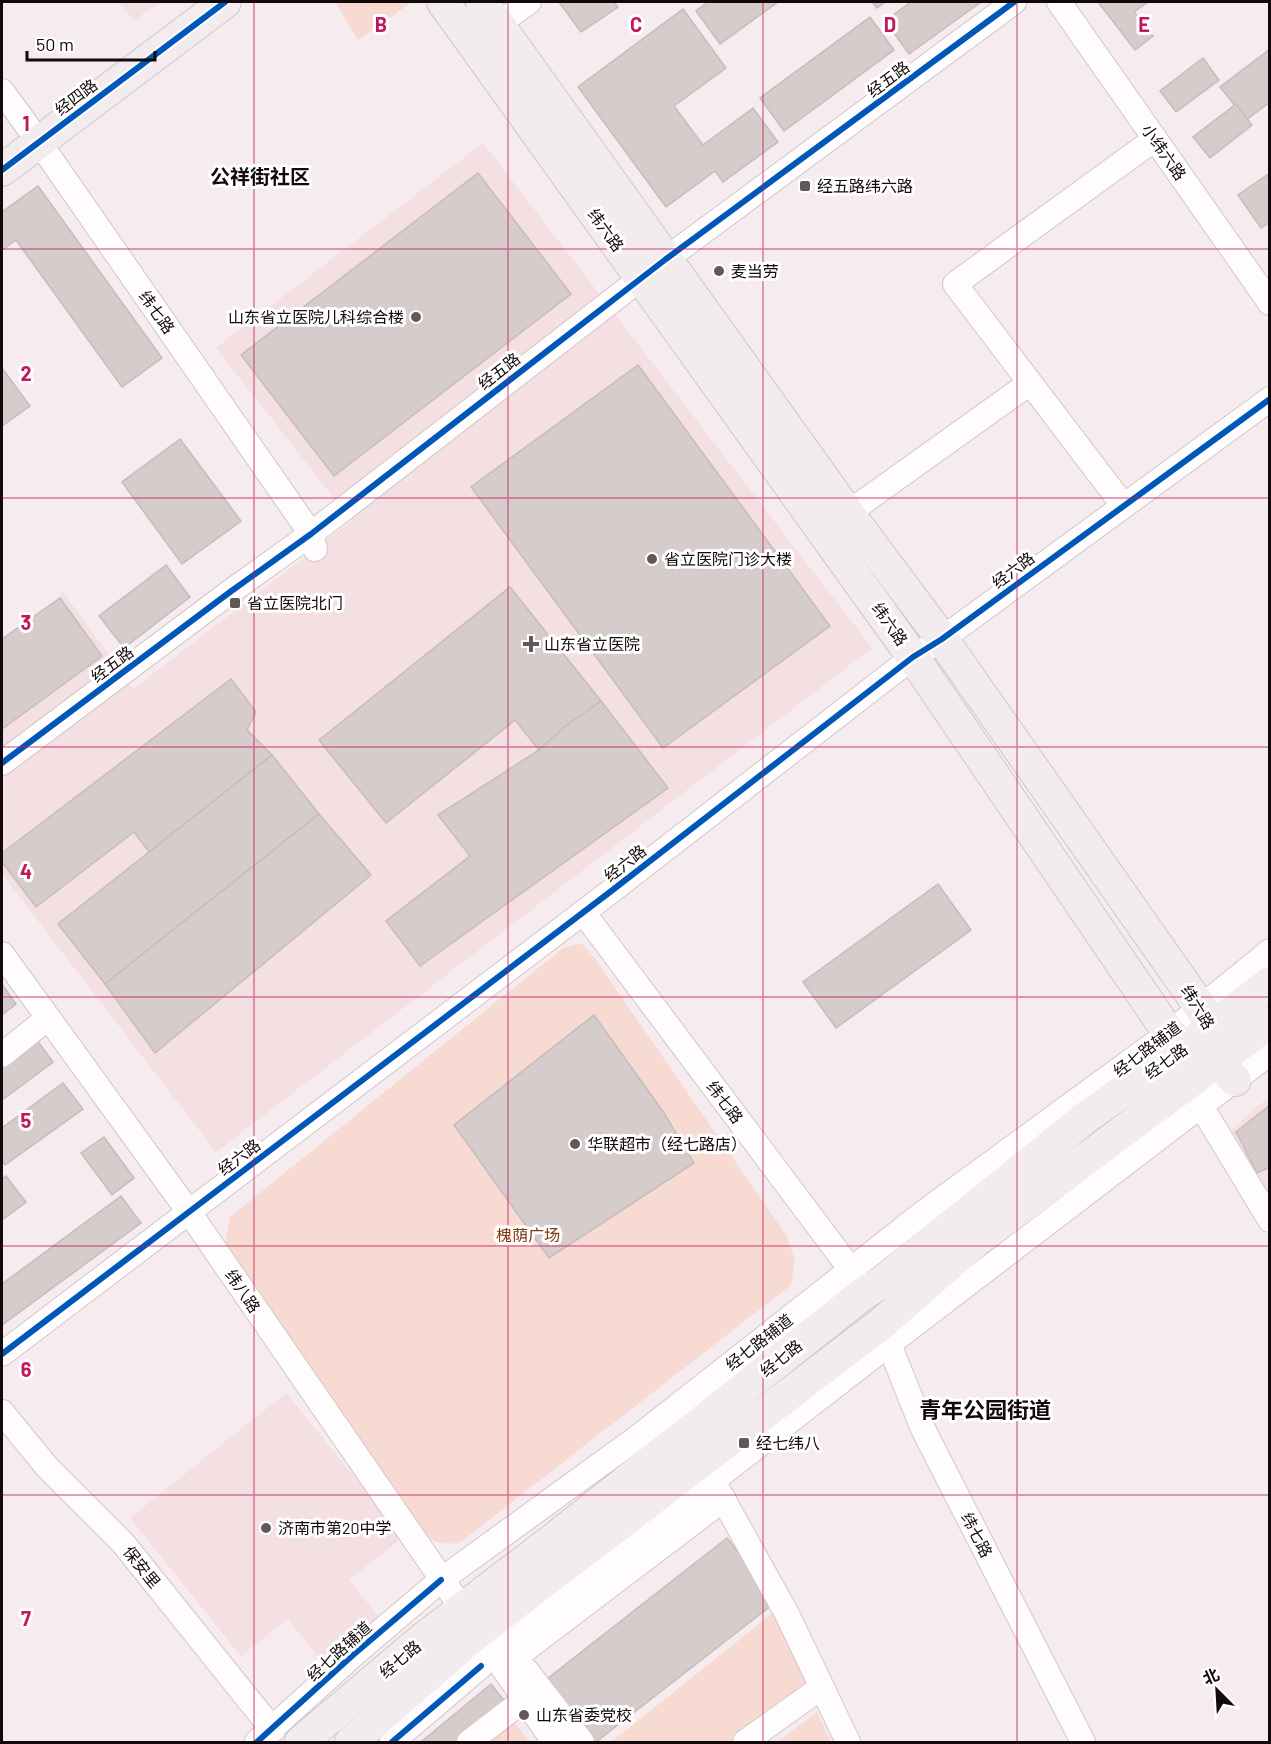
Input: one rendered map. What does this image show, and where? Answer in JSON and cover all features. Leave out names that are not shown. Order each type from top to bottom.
[{"type":"main road","name":"经四路","points":[[2,170],[225,2]]},
{"type":"main road","name":"纬六路","points":[[443,2],[913,657],[1177,1041],[1226,1071]]},
{"type":"main road","name":"纬六路","points":[[490,13],[848,513],[942,639],[1207,1017],[1226,1071]]},
{"type":"main road","name":"经七路","points":[[351,1743],[470,1621],[857,1282],[882,1282],[1207,1017],[1269,984]]},
{"type":"main road","name":"经七路","points":[[301,1743],[407,1652],[470,1621],[885,1334],[977,1239],[1226,1071],[1269,1022]]},
{"type":"street","points":[[490,13],[529,2]]},
{"type":"street","name":"经五路","points":[[2,763],[230,592],[313,542],[641,278],[1014,2]]},
{"type":"street","name":"小纬六路","points":[[1059,2],[1269,303]]},
{"type":"street","name":"纬七路","points":[[2,91],[313,542]]},
{"type":"street","points":[[1123,505],[955,284],[1155,139]]},
{"type":"street","points":[[848,513],[1030,383]]},
{"type":"street","name":"经六路","points":[[2,1354],[583,912],[913,657],[942,639],[1269,399]]},
{"type":"street","name":"纬七路","points":[[583,912],[857,1282]]},
{"type":"street","points":[[1207,1017],[1269,951]]},
{"type":"street","name":"纬八路","points":[[2,954],[189,1212],[554,1743]]},
{"type":"street","points":[[2,1055],[48,1018]]},
{"type":"street","points":[[513,1659],[718,1490],[885,1334],[1201,1106],[1226,1071],[1269,1053]]},
{"type":"street","points":[[1201,1106],[1269,1220]]},
{"type":"street","name":"经七路辅道","points":[[265,1736],[353,1655],[441,1580],[857,1282]]},
{"type":"street","name":"纬七路","points":[[885,1334],[923,1429],[1083,1743]]},
{"type":"street","name":"保安里","points":[[2,1413],[47,1467],[123,1543],[265,1736]]},
{"type":"street","points":[[470,1621],[504,1643],[718,1490]]},
{"type":"street","points":[[718,1490],[787,1614],[848,1743]]},
{"type":"street","points":[[470,1621],[526,1670],[582,1743]]},
{"type":"street","points":[[392,1743],[481,1666],[470,1621]]},
{"type":"street","points":[[746,1743],[822,1687]]},
{"type":"street","points":[[469,1743],[524,1700]]},
{"type":"shaded area","points":[[118,2],[161,2],[134,20]]},
{"type":"shaded area","name":"山东省立医院","points":[[483,143],[872,648],[216,1152],[2,874],[2,639],[60,598],[61,589],[133,689],[352,521],[216,348]]},
{"type":"shaded area","points":[[1269,1097],[1269,1202],[1231,1130]]},
{"type":"shaded area","name":"济南市第20中学","points":[[286,1393],[403,1537],[349,1580],[386,1626],[330,1671],[288,1619],[241,1656],[130,1518]]},
{"type":"green space","points":[[335,2],[412,2],[358,40]]},
{"type":"green space","name":"槐荫广场","points":[[581,943],[593,956],[786,1235],[795,1260],[791,1285],[458,1544],[436,1542],[422,1533],[225,1243],[230,1217],[563,948]]},
{"type":"green space","points":[[774,1612],[811,1682],[729,1742],[611,1742]]},
{"type":"green space","points":[[817,1712],[831,1742],[777,1742]]},
{"type":"green space","points":[[514,1722],[530,1742],[489,1742]]},
{"type":"building","points":[[559,2],[614,2],[618,7],[581,32]]},
{"type":"building","points":[[708,2],[778,2],[720,44],[696,11]]},
{"type":"building","points":[[872,2],[885,2],[877,8]]},
{"type":"building","points":[[911,2],[981,2],[909,54],[885,21]]},
{"type":"building","points":[[1098,2],[1148,2],[1134,12],[1153,36],[1135,50]]},
{"type":"building","points":[[683,9],[726,68],[674,106],[703,145],[753,108],[778,142],[723,182],[715,171],[666,207],[578,87]]},
{"type":"building","points":[[870,17],[894,50],[784,131],[760,98]]},
{"type":"building","points":[[1270,49],[1270,102],[1246,120],[1220,87]]},
{"type":"building","points":[[1203,58],[1219,80],[1176,112],[1160,91]]},
{"type":"building","points":[[1236,104],[1252,125],[1210,158],[1193,137]]},
{"type":"building","name":"山东省立医院儿科综合楼","points":[[478,173],[571,294],[334,476],[241,355]]},
{"type":"building","points":[[1270,173],[1270,222],[1261,228],[1238,195]]},
{"type":"building","points":[[38,186],[162,358],[122,387],[16,240],[2,250],[2,212]]},
{"type":"building","name":"省立医院门诊大楼","points":[[638,365],[830,626],[663,748],[471,487]]},
{"type":"building","points":[[2,368],[30,406],[2,426]]},
{"type":"building","points":[[180,439],[241,521],[182,564],[122,482]]},
{"type":"building","points":[[166,565],[190,597],[124,648],[99,616]]},
{"type":"building","points":[[510,587],[601,701],[539,750],[515,720],[386,823],[319,740]]},
{"type":"building","points":[[60,598],[102,656],[2,729],[2,639]]},
{"type":"building","points":[[231,679],[256,712],[247,730],[272,755],[149,852],[134,832],[36,907],[2,862],[2,853]]},
{"type":"building","points":[[601,701],[668,788],[420,966],[386,921],[470,856],[438,815],[539,750],[563,728]]},
{"type":"building","points":[[272,755],[319,814],[105,984],[58,924]]},
{"type":"building","points":[[319,814],[371,875],[155,1053],[105,984]]},
{"type":"building","points":[[938,884],[971,930],[836,1028],[803,982]]},
{"type":"building","points":[[2,984],[16,1004],[2,1015]]},
{"type":"building","name":"华联超市（经七路店）","points":[[594,1015],[664,1113],[694,1163],[549,1258],[454,1125]]},
{"type":"building","points":[[34,1036],[53,1062],[2,1100],[2,1059]]},
{"type":"building","points":[[63,1083],[83,1109],[5,1165],[2,1160],[2,1128]]},
{"type":"building","points":[[1270,1105],[1270,1167],[1257,1173],[1236,1132]]},
{"type":"building","points":[[104,1137],[134,1178],[112,1195],[81,1153]]},
{"type":"building","points":[[6,1176],[26,1202],[2,1220],[2,1180]]},
{"type":"building","points":[[121,1196],[141,1223],[2,1325],[2,1284]]},
{"type":"building","points":[[727,1538],[777,1601],[596,1742],[547,1679]]},
{"type":"building","points":[[491,1684],[506,1703],[457,1742],[421,1742]]},
{"type":"cycle path","points":[[2,170],[225,2]]},
{"type":"cycle path","points":[[2,763],[311,534],[666,259],[1014,2]]},
{"type":"cycle path","points":[[2,1354],[610,892],[913,657],[942,639],[1270,399]]},
{"type":"cycle path","points":[[257,1742],[353,1655],[441,1580]]},
{"type":"cycle path","points":[[392,1742],[481,1666]]},
{"type":"place","name":"经五路纬六路","points":[[805,186]]},
{"type":"place","name":"麦当劳","points":[[719,271]]},
{"type":"place","name":"山东省立医院儿科综合楼","points":[[416,317]]},
{"type":"place","name":"省立医院门诊大楼","points":[[652,559]]},
{"type":"place","name":"省立医院北门","points":[[235,603]]},
{"type":"place","name":"山东省立医院","points":[[531,644]]},
{"type":"place","name":"华联超市（经七路店）","points":[[575,1144]]},
{"type":"place","name":"经七纬八","points":[[744,1443]]},
{"type":"place","name":"济南市第20中学","points":[[266,1528]]},
{"type":"place","name":"山东省委党校","points":[[524,1715]]},
{"type":"district","name":"公祥街社区","points":[[260,177]]},
{"type":"district","name":"青年公园街道","points":[[985,1410]]}]
